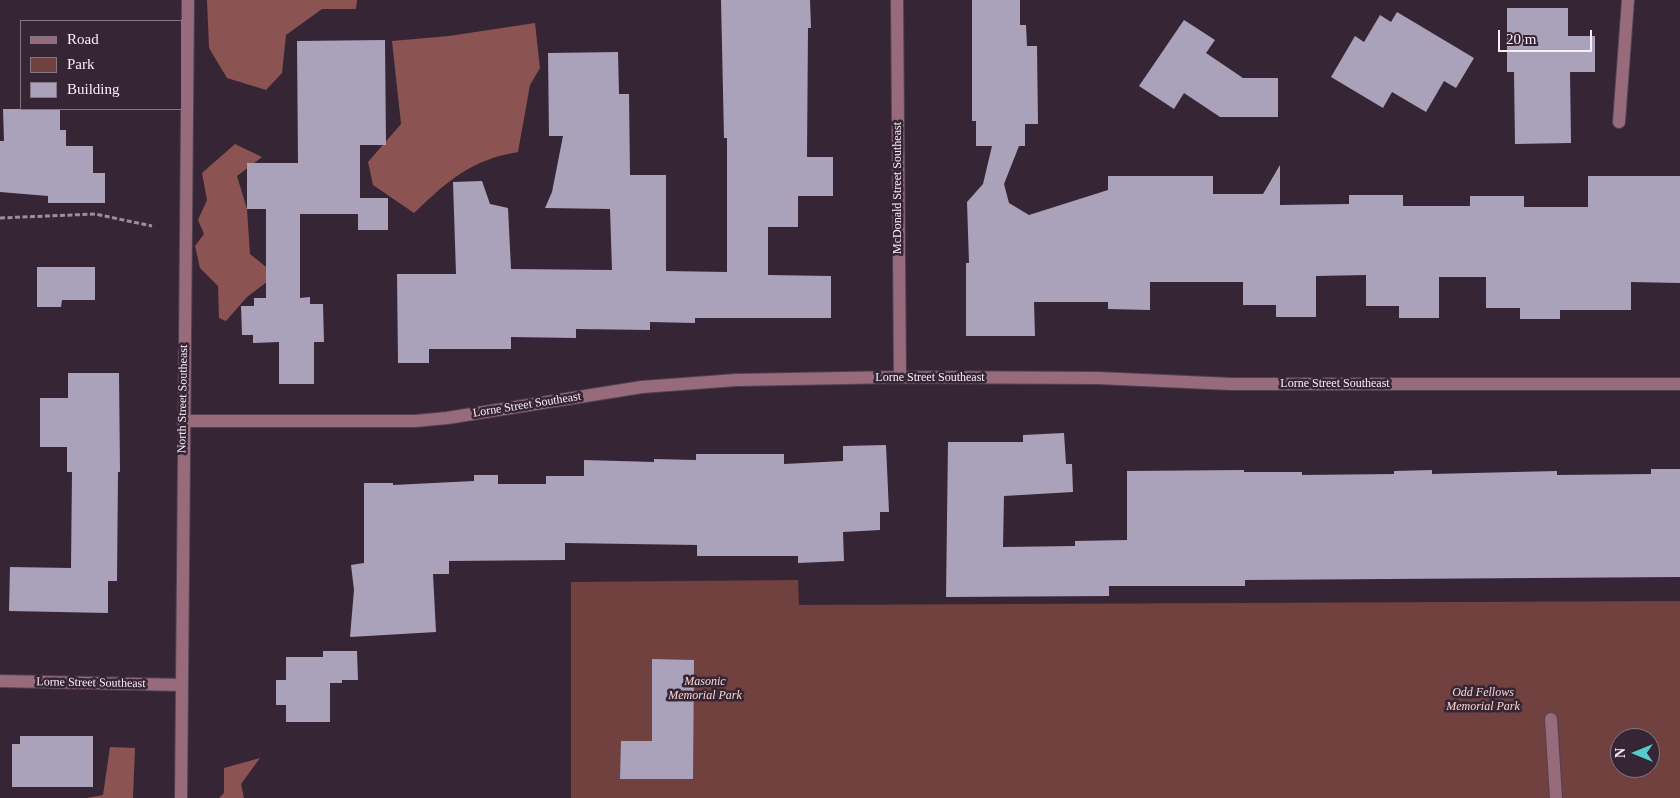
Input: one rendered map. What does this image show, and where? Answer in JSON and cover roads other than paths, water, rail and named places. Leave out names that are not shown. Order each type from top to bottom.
[{"type":"street","name":"North Street Southeast","points":[[181,798],[188,0]]},
{"type":"street","name":"McDonald Street Southeast","points":[[897,0],[900,377]]},
{"type":"street","points":[[1619,122],[1628,0]]},
{"type":"street","name":"Lorne Street Southeast","points":[[183,421],[415,421],[447,418],[642,387],[736,380],[900,377],[1098,378],[1231,384],[1680,384]]},
{"type":"street","name":"Lorne Street Southeast","points":[[0,681],[182,685]]},
{"type":"street","points":[[1551,719],[1556,798]]},
{"type":"park label","name":"Masonic Memorial Park","points":[[705,689]]},
{"type":"park label","name":"Odd Fellows Memorial Park","points":[[1483,700]]}]
